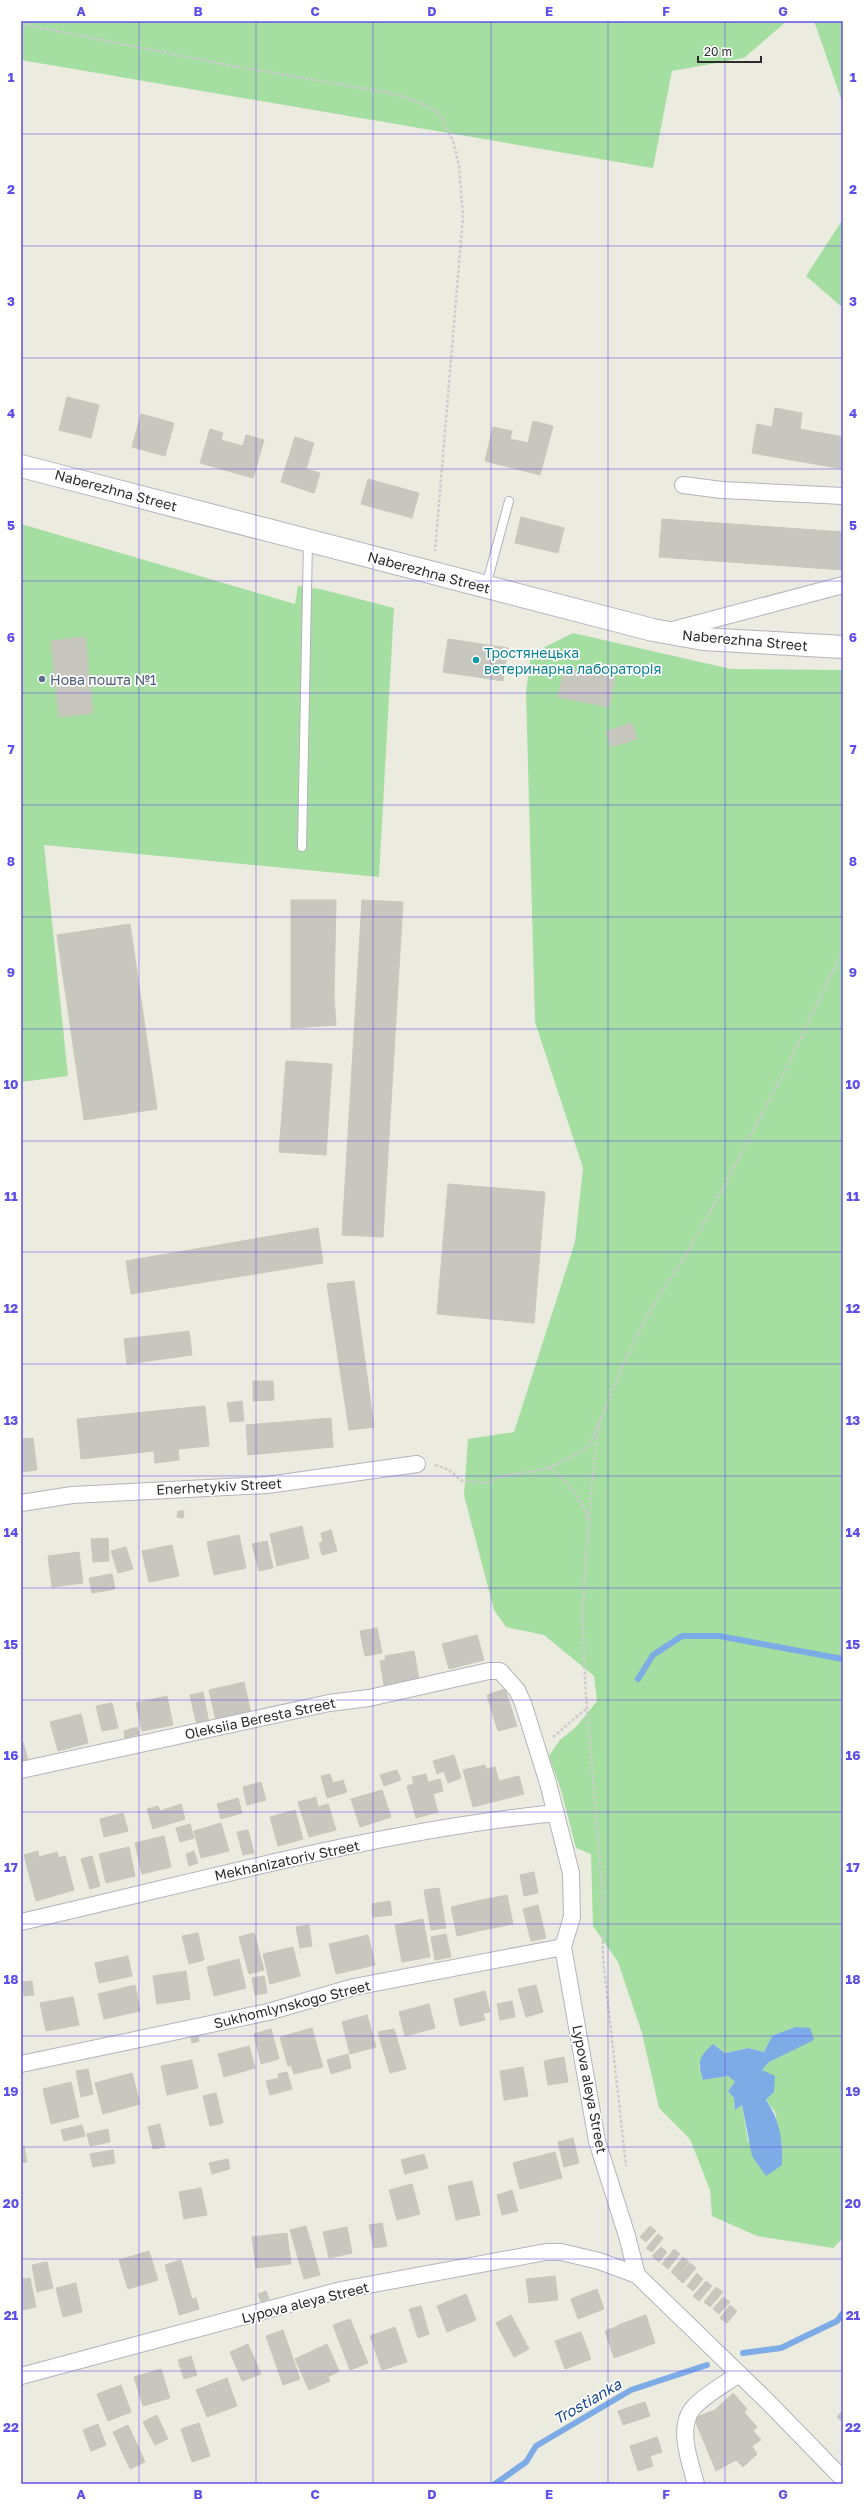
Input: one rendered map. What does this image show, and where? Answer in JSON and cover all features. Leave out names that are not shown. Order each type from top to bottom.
[{"type":"main road","name":"Naberezhna Street","points":[[21,466],[665,632],[703,639],[758,644],[843,647]]},
{"type":"street","points":[[683,485],[722,490],[843,496]]},
{"type":"street","points":[[665,632],[843,585]]},
{"type":"street","name":"Enerhetykiv Street","points":[[21,1503],[72,1495],[267,1485],[417,1464]]},
{"type":"street","name":"Oleksiia Beresta Street","points":[[21,1770],[329,1703],[369,1698],[489,1671],[500,1671],[517,1690],[523,1703],[539,1754]]},
{"type":"street","points":[[539,1754],[571,1873],[572,1917],[563,1947]]},
{"type":"street","name":"Mekhanizatoriv Street","points":[[21,1922],[238,1869],[424,1832],[509,1818],[556,1813]]},
{"type":"street","name":"Sukhomlynskogo Street","points":[[21,2064],[268,2012],[354,1987],[563,1947]]},
{"type":"street","name":"Lypova aleya Street","points":[[563,1947],[597,2141],[627,2236],[637,2276]]},
{"type":"street","name":"Lypova aleya Street","points":[[21,2376],[341,2290],[546,2252],[561,2252],[599,2261],[637,2276],[739,2374],[843,2479]]},
{"type":"street","points":[[696,2484],[686,2440],[685,2421],[694,2407],[739,2374]]},
{"type":"lane","points":[[486,587],[509,501]]},
{"type":"lane","points":[[302,847],[308,540]]},
{"type":"path","points":[[21,24],[228,65],[390,93],[414,100],[439,113],[453,141],[459,166],[463,216],[433,573]]},
{"type":"path","points":[[417,1464],[433,1464],[449,1470],[462,1481],[487,1483],[502,1476],[549,1467],[560,1463],[588,1447],[601,1420],[626,1358],[645,1320],[680,1265],[791,1059],[843,950]]},
{"type":"path","points":[[601,1420],[596,1445],[582,1615],[587,1707],[602,1885],[604,1959],[626,2170]]},
{"type":"path","points":[[549,1467],[568,1483],[585,1509],[589,1524]]},
{"type":"path","points":[[539,1754],[556,1734],[587,1707]]},
{"type":"green space","points":[[21,21],[787,21],[744,58],[672,71],[653,168],[21,60]]},
{"type":"green space","points":[[814,21],[843,21],[843,104]]},
{"type":"green space","points":[[843,219],[843,308],[806,276]]},
{"type":"green space","points":[[21,524],[295,604],[298,586],[320,589],[394,608],[379,877],[44,845],[68,1076],[21,1082]]},
{"type":"green space","points":[[573,633],[731,669],[843,670],[843,2238],[833,2248],[757,2236],[712,2216],[710,2190],[690,2139],[659,2108],[642,2033],[618,1962],[593,1926],[591,1854],[576,1848],[561,1790],[549,1756],[560,1740],[576,1727],[597,1701],[594,1676],[544,1635],[506,1627],[494,1610],[464,1495],[468,1439],[514,1432],[575,1242],[583,1168],[535,1022],[526,692],[531,654]],"holes":[[[795,2027],[781,2056],[769,2062],[762,2070],[774,2092],[766,2100],[775,2112],[782,2146],[748,2142],[742,2105],[735,2110],[734,2098],[728,2091],[735,2082],[728,2076],[703,2080],[699,2066],[713,2044],[725,2053],[749,2048],[764,2052],[772,2036]]]},
{"type":"water","points":[[795,2027],[810,2028],[814,2040],[769,2062],[762,2070],[775,2076],[774,2092],[766,2100],[775,2115],[780,2131],[782,2148],[782,2165],[766,2176],[752,2156],[742,2105],[735,2110],[734,2098],[728,2091],[735,2082],[728,2076],[703,2080],[700,2060],[713,2044],[725,2053],[749,2048],[764,2052],[772,2036]]},
{"type":"building","points":[[67,397],[99,405],[91,438],[59,430]]},
{"type":"building","points":[[775,408],[802,413],[800,429],[843,437],[843,469],[752,453],[757,424],[772,427]]},
{"type":"building","points":[[141,414],[174,423],[165,456],[132,447]]},
{"type":"building","points":[[533,421],[553,426],[540,475],[485,461],[493,427],[512,431],[510,439],[528,443]]},
{"type":"building","points":[[210,429],[223,433],[221,440],[243,446],[246,435],[264,440],[253,478],[200,463]]},
{"type":"building","points":[[295,437],[314,443],[306,469],[320,473],[314,493],[281,482]]},
{"type":"building","points":[[368,479],[419,493],[412,518],[361,504]]},
{"type":"building","points":[[521,517],[564,528],[558,553],[515,543]]},
{"type":"building","points":[[662,519],[843,532],[843,570],[659,557]]},
{"type":"building","points":[[85,637],[93,713],[59,717],[51,641]]},
{"type":"building","name":"Тростянецька ветеринарна лабораторія","points":[[448,639],[508,648],[503,681],[443,672]]},
{"type":"building","points":[[564,668],[615,678],[609,707],[558,697]]},
{"type":"building","points":[[632,723],[637,739],[611,747],[606,731]]},
{"type":"building","points":[[291,900],[336,900],[334,996],[336,1025],[291,1028]]},
{"type":"building","points":[[362,900],[403,902],[383,1237],[342,1235]]},
{"type":"building","points":[[130,924],[157,1109],[84,1120],[57,935]]},
{"type":"building","points":[[286,1061],[332,1064],[326,1155],[279,1152]]},
{"type":"building","points":[[448,1184],[545,1192],[534,1323],[437,1314]]},
{"type":"building","points":[[318,1228],[323,1263],[131,1294],[126,1261]]},
{"type":"building","points":[[354,1281],[374,1427],[349,1430],[327,1284]]},
{"type":"building","points":[[189,1331],[192,1355],[127,1364],[124,1339]]},
{"type":"building","points":[[253,1381],[273,1381],[274,1400],[253,1401]]},
{"type":"building","points":[[242,1401],[244,1421],[230,1422],[227,1403]]},
{"type":"building","points":[[205,1406],[209,1446],[178,1449],[179,1460],[155,1463],[154,1451],[81,1459],[77,1419]]},
{"type":"building","points":[[331,1418],[333,1447],[248,1455],[246,1425]]},
{"type":"building","points":[[33,1438],[37,1470],[21,1472],[21,1439]]},
{"type":"building","points":[[178,1511],[184,1511],[183,1518],[177,1517]]},
{"type":"building","points":[[302,1526],[309,1558],[277,1566],[270,1534]]},
{"type":"building","points":[[331,1530],[337,1551],[322,1555],[319,1543],[323,1542],[321,1533]]},
{"type":"building","points":[[239,1535],[246,1568],[214,1575],[207,1542]]},
{"type":"building","points":[[108,1538],[109,1561],[93,1562],[91,1539]]},
{"type":"building","points":[[267,1541],[273,1568],[259,1571],[252,1544]]},
{"type":"building","points":[[172,1545],[179,1576],[149,1582],[142,1551]]},
{"type":"building","points":[[126,1547],[133,1569],[118,1573],[111,1551]]},
{"type":"building","points":[[79,1552],[83,1583],[52,1587],[48,1556]]},
{"type":"building","points":[[112,1574],[115,1589],[92,1593],[89,1578]]},
{"type":"building","points":[[377,1628],[382,1653],[365,1656],[360,1631]]},
{"type":"building","points":[[477,1635],[484,1660],[449,1669],[442,1644]]},
{"type":"building","points":[[414,1651],[419,1679],[384,1685],[380,1661],[386,1660],[385,1656]]},
{"type":"building","points":[[244,1682],[251,1714],[216,1721],[209,1690]]},
{"type":"building","points":[[505,1689],[517,1726],[498,1731],[487,1695]]},
{"type":"building","points":[[203,1692],[209,1723],[197,1726],[190,1695]]},
{"type":"building","points":[[167,1696],[173,1725],[142,1731],[136,1703]]},
{"type":"building","points":[[112,1703],[118,1728],[102,1731],[96,1706]]},
{"type":"building","points":[[81,1714],[88,1743],[58,1751],[50,1722]]},
{"type":"building","points":[[137,1727],[139,1734],[125,1738],[124,1731]]},
{"type":"building","points":[[23,1742],[28,1760],[21,1761],[21,1743]]},
{"type":"building","points":[[454,1755],[461,1778],[448,1783],[444,1771],[437,1774],[433,1761]]},
{"type":"building","points":[[485,1765],[486,1769],[495,1767],[499,1781],[519,1776],[524,1794],[473,1807],[463,1770]]},
{"type":"building","points":[[397,1770],[401,1780],[384,1786],[380,1775]]},
{"type":"building","points":[[330,1774],[333,1783],[343,1780],[347,1792],[327,1798],[321,1776]]},
{"type":"building","points":[[426,1774],[428,1782],[440,1779],[443,1791],[433,1794],[438,1812],[416,1818],[407,1786],[414,1784],[412,1777]]},
{"type":"building","points":[[261,1782],[266,1800],[247,1805],[243,1787]]},
{"type":"building","points":[[382,1790],[391,1817],[360,1827],[351,1799]]},
{"type":"building","points":[[316,1797],[318,1807],[328,1804],[336,1830],[309,1837],[298,1802]]},
{"type":"building","points":[[238,1798],[242,1813],[221,1819],[217,1804]]},
{"type":"building","points":[[181,1804],[185,1819],[153,1829],[147,1809],[158,1806],[160,1811]]},
{"type":"building","points":[[295,1810],[303,1839],[278,1846],[270,1817]]},
{"type":"building","points":[[123,1813],[128,1831],[104,1837],[100,1819]]},
{"type":"building","points":[[221,1823],[229,1851],[201,1858],[194,1831]]},
{"type":"building","points":[[190,1824],[194,1838],[180,1842],[176,1828]]},
{"type":"building","points":[[248,1830],[254,1853],[243,1855],[237,1832]]},
{"type":"building","points":[[164,1836],[171,1867],[142,1874],[135,1843]]},
{"type":"building","points":[[129,1847],[135,1876],[106,1883],[99,1854]]},
{"type":"building","points":[[38,1851],[39,1857],[57,1852],[59,1858],[65,1856],[74,1890],[36,1901],[24,1855]]},
{"type":"building","points":[[194,1851],[198,1863],[189,1866],[186,1854]]},
{"type":"building","points":[[92,1856],[100,1886],[90,1889],[81,1859]]},
{"type":"building","points":[[534,1872],[538,1893],[524,1896],[520,1875]]},
{"type":"building","points":[[439,1888],[446,1928],[431,1930],[424,1890]]},
{"type":"building","points":[[507,1895],[513,1924],[483,1930],[477,1901]]},
{"type":"building","points":[[390,1901],[392,1915],[373,1917],[372,1904]]},
{"type":"building","points":[[477,1901],[483,1930],[457,1936],[451,1907]]},
{"type":"building","points":[[538,1905],[546,1938],[531,1941],[523,1909]]},
{"type":"building","points":[[423,1919],[430,1957],[402,1962],[395,1925]]},
{"type":"building","points":[[309,1925],[312,1946],[300,1948],[296,1927]]},
{"type":"building","points":[[198,1933],[204,1960],[189,1964],[182,1936]]},
{"type":"building","points":[[254,1933],[264,1970],[249,1974],[239,1937]]},
{"type":"building","points":[[446,1934],[451,1957],[435,1960],[431,1937]]},
{"type":"building","points":[[368,1935],[375,1965],[336,1974],[329,1944]]},
{"type":"building","points":[[293,1947],[300,1976],[270,1984],[263,1954]]},
{"type":"building","points":[[128,1956],[132,1976],[99,1983],[95,1963]]},
{"type":"building","points":[[239,1959],[246,1988],[214,1996],[207,1967]]},
{"type":"building","points":[[186,1971],[190,1999],[157,2004],[153,1976]]},
{"type":"building","points":[[264,1976],[267,1993],[255,1995],[252,1978]]},
{"type":"building","points":[[32,1981],[34,1995],[24,1996],[22,1982]]},
{"type":"building","points":[[135,1985],[140,2011],[104,2019],[98,1994]]},
{"type":"building","points":[[536,1985],[543,2012],[526,2017],[518,1989]]},
{"type":"building","points":[[485,1991],[490,2012],[483,2013],[485,2020],[460,2026],[454,1999]]},
{"type":"building","points":[[73,1997],[79,2025],[46,2031],[40,2003]]},
{"type":"building","points":[[512,2001],[515,2017],[500,2020],[497,2004]]},
{"type":"building","points":[[429,2004],[435,2028],[405,2036],[399,2012]]},
{"type":"building","points":[[367,2015],[376,2047],[350,2054],[342,2022]]},
{"type":"building","points":[[312,2028],[323,2067],[294,2074],[291,2065],[288,2066],[280,2037]]},
{"type":"building","points":[[271,2029],[279,2059],[261,2064],[254,2034]]},
{"type":"building","points":[[394,2029],[406,2069],[390,2073],[378,2032]]},
{"type":"building","points":[[198,2035],[199,2041],[192,2043],[191,2037]]},
{"type":"building","points":[[249,2046],[255,2068],[224,2077],[218,2054]]},
{"type":"building","points":[[348,2054],[351,2068],[331,2074],[327,2060]]},
{"type":"building","points":[[564,2057],[568,2082],[548,2085],[544,2061]]},
{"type":"building","points":[[192,2060],[198,2088],[167,2095],[161,2066]]},
{"type":"building","points":[[523,2067],[528,2096],[504,2100],[500,2071]]},
{"type":"building","points":[[88,2069],[93,2094],[81,2097],[76,2071]]},
{"type":"building","points":[[287,2072],[292,2089],[270,2095],[266,2081],[279,2078],[278,2074]]},
{"type":"building","points":[[132,2073],[140,2104],[103,2114],[95,2083]]},
{"type":"building","points":[[71,2082],[79,2117],[51,2124],[43,2089]]},
{"type":"building","points":[[216,2093],[223,2123],[210,2126],[203,2096]]},
{"type":"building","points":[[160,2124],[165,2147],[153,2149],[148,2127]]},
{"type":"building","points":[[82,2125],[85,2136],[64,2141],[61,2130]]},
{"type":"building","points":[[108,2129],[110,2142],[90,2146],[87,2134]]},
{"type":"building","points":[[573,2138],[579,2163],[564,2167],[558,2142]]},
{"type":"building","points":[[21,2146],[24,2146],[27,2162],[21,2163]]},
{"type":"building","points":[[113,2150],[115,2163],[93,2167],[90,2154]]},
{"type":"building","points":[[555,2152],[562,2178],[520,2189],[513,2163]]},
{"type":"building","points":[[424,2154],[428,2168],[405,2174],[401,2160]]},
{"type":"building","points":[[228,2159],[230,2169],[212,2174],[209,2163]]},
{"type":"building","points":[[472,2181],[480,2215],[456,2220],[448,2186]]},
{"type":"building","points":[[412,2184],[420,2214],[397,2220],[389,2190]]},
{"type":"building","points":[[201,2188],[207,2215],[184,2219],[179,2192]]},
{"type":"building","points":[[512,2190],[518,2211],[502,2215],[497,2195]]},
{"type":"building","points":[[382,2223],[387,2246],[374,2248],[369,2225]]},
{"type":"building","points":[[306,2226],[320,2275],[304,2279],[290,2230]]},
{"type":"building","points":[[650,2226],[656,2231],[646,2242],[640,2237]]},
{"type":"building","points":[[347,2227],[352,2253],[329,2258],[323,2232]]},
{"type":"building","points":[[287,2233],[291,2264],[256,2268],[252,2237]]},
{"type":"building","points":[[658,2234],[663,2238],[652,2252],[646,2248]]},
{"type":"building","points":[[661,2247],[667,2252],[659,2262],[652,2256]]},
{"type":"building","points":[[674,2249],[680,2254],[668,2269],[662,2264]]},
{"type":"building","points":[[149,2251],[158,2280],[128,2289],[119,2260]]},
{"type":"building","points":[[683,2257],[689,2262],[677,2277],[671,2272]]},
{"type":"building","points":[[181,2260],[192,2299],[176,2303],[165,2265]]},
{"type":"building","points":[[47,2262],[53,2288],[37,2292],[32,2265]]},
{"type":"building","points":[[690,2263],[696,2268],[683,2283],[677,2278]]},
{"type":"building","points":[[697,2273],[703,2279],[693,2291],[687,2286]]},
{"type":"building","points":[[21,2274],[22,2279],[30,2278],[36,2307],[21,2310]]},
{"type":"building","points":[[555,2276],[558,2300],[529,2303],[526,2279]]},
{"type":"building","points":[[706,2281],[712,2286],[699,2301],[693,2296]]},
{"type":"building","points":[[76,2283],[82,2312],[63,2317],[56,2288]]},
{"type":"building","points":[[716,2287],[723,2292],[710,2307],[704,2302]]},
{"type":"building","points":[[597,2289],[604,2309],[578,2319],[571,2299]]},
{"type":"building","points":[[266,2291],[269,2299],[261,2302],[258,2294]]},
{"type":"building","points":[[466,2294],[476,2320],[447,2332],[437,2306]]},
{"type":"building","points":[[723,2297],[730,2302],[719,2314],[713,2309]]},
{"type":"building","points":[[196,2298],[199,2309],[179,2315],[176,2303]]},
{"type":"building","points":[[730,2305],[737,2311],[727,2323],[720,2318]]},
{"type":"building","points":[[421,2306],[429,2334],[418,2338],[409,2309]]},
{"type":"building","points":[[511,2315],[529,2349],[514,2357],[496,2323]]},
{"type":"building","points":[[646,2315],[655,2343],[628,2353],[618,2325]]},
{"type":"building","points":[[350,2319],[368,2363],[350,2370],[333,2325]]},
{"type":"building","points":[[618,2326],[628,2353],[614,2358],[605,2331]]},
{"type":"building","points":[[395,2327],[407,2362],[382,2370],[370,2336]]},
{"type":"building","points":[[283,2330],[300,2379],[283,2385],[266,2336]]},
{"type":"building","points":[[581,2332],[591,2359],[565,2369],[555,2341]]},
{"type":"building","points":[[248,2344],[261,2374],[242,2381],[230,2352]]},
{"type":"building","points":[[327,2344],[339,2371],[328,2377],[330,2381],[309,2390],[295,2359]]},
{"type":"building","points":[[191,2356],[197,2375],[184,2379],[178,2360]]},
{"type":"building","points":[[161,2369],[170,2398],[143,2406],[134,2377]]},
{"type":"building","points":[[227,2378],[237,2406],[207,2417],[196,2390]]},
{"type":"building","points":[[121,2385],[131,2412],[108,2421],[97,2394]]},
{"type":"building","points":[[733,2393],[747,2409],[744,2412],[757,2427],[753,2431],[761,2440],[752,2446],[757,2454],[743,2467],[736,2460],[716,2471],[694,2418],[715,2410]]},
{"type":"building","points":[[645,2402],[650,2416],[623,2425],[618,2411]]},
{"type":"building","points":[[843,2410],[843,2422],[837,2417]]},
{"type":"building","points":[[157,2415],[168,2439],[155,2445],[143,2422]]},
{"type":"building","points":[[199,2423],[210,2456],[192,2462],[181,2429]]},
{"type":"building","points":[[98,2424],[106,2445],[91,2451],[83,2430]]},
{"type":"building","points":[[128,2425],[145,2462],[130,2469],[113,2432]]},
{"type":"building","points":[[657,2437],[662,2452],[650,2456],[653,2466],[638,2471],[630,2446]]},
{"type":"waterway","points":[[638,1679],[653,1655],[682,1636],[719,1636],[843,1659]]},
{"type":"waterway","name":"Trostianka","points":[[743,2353],[781,2348],[837,2321],[843,2313]]},
{"type":"waterway","name":"Trostianka","points":[[495,2484],[526,2462],[536,2446],[631,2390],[707,2365]]},
{"type":"place","name":"Тростянецька ветеринарна лабораторія","points":[[476,660]]},
{"type":"place","name":"Нова пошта №1","points":[[42,679]]}]
